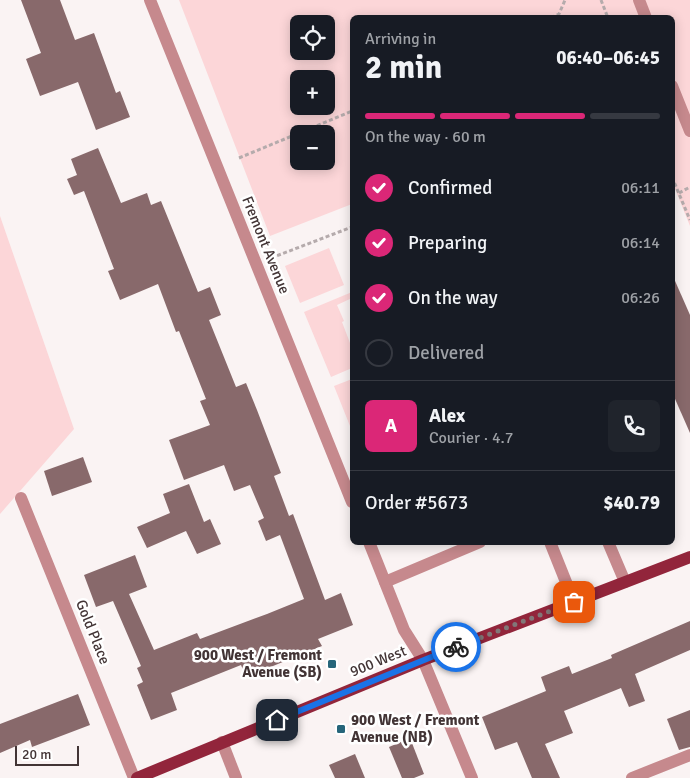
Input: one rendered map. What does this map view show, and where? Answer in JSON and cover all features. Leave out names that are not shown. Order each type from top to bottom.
[{"type":"main road","name":"900 West","points":[[135,778],[423,660],[690,557]]},
{"type":"street","name":"Fremont Avenue","points":[[150,0],[350,497]]},
{"type":"street","points":[[639,0],[645,15]]},
{"type":"street","points":[[675,93],[690,130]]},
{"type":"street","name":"Gold Place","points":[[21,498],[135,778]]},
{"type":"street","points":[[370,545],[404,630],[423,660],[472,778]]},
{"type":"street","points":[[385,582],[473,545]]},
{"type":"street","points":[[551,545],[574,602]]},
{"type":"street","points":[[609,545],[624,582]]},
{"type":"street","points":[[222,742],[236,778]]},
{"type":"street","points":[[632,778],[690,755]]},
{"type":"path","points":[[557,15],[565,0]]},
{"type":"path","points":[[600,0],[607,15]]},
{"type":"path","points":[[239,158],[350,112]]},
{"type":"path","points":[[675,184],[690,220]]},
{"type":"path","points":[[679,193],[690,188]]},
{"type":"path","points":[[257,264],[350,228]]},
{"type":"shaded area","points":[[179,0],[690,0],[690,226],[675,189],[675,15],[350,15],[350,205],[270,236]]},
{"type":"shaded area","points":[[0,216],[74,429],[0,514]]},
{"type":"shaded area","points":[[329,248],[344,285],[300,303],[285,266]]},
{"type":"shaded area","points":[[350,293],[350,299],[337,305],[350,343],[350,369],[331,377],[304,312]]},
{"type":"shaded area","points":[[350,380],[350,426],[334,386]]},
{"type":"building","points":[[21,0],[60,0],[75,40],[94,33],[116,93],[120,91],[130,117],[96,130],[78,82],[40,96],[26,59],[41,53]]},
{"type":"building","points":[[98,148],[121,203],[147,193],[151,205],[161,201],[198,292],[210,287],[221,315],[209,320],[236,387],[246,383],[281,473],[274,476],[289,516],[293,514],[325,600],[341,593],[353,625],[318,639],[322,646],[246,677],[241,665],[171,693],[177,710],[151,720],[137,685],[143,682],[137,668],[141,666],[113,601],[96,607],[84,575],[135,555],[147,587],[129,594],[154,650],[197,633],[200,639],[304,599],[280,535],[266,541],[258,521],[264,518],[250,485],[234,491],[224,465],[184,480],[169,440],[210,425],[200,401],[206,399],[179,331],[176,332],[158,284],[120,300],[108,271],[114,269],[84,191],[74,195],[67,179],[77,175],[71,159]]},
{"type":"building","points":[[675,281],[690,315],[690,433],[675,399]]},
{"type":"building","points":[[83,457],[92,482],[52,496],[44,471]]},
{"type":"building","points":[[189,484],[204,522],[210,519],[221,544],[197,554],[186,531],[147,548],[137,527],[170,513],[163,494]]},
{"type":"building","points":[[690,621],[690,650],[635,674],[645,701],[629,707],[621,688],[564,711],[573,733],[545,744],[560,778],[532,778],[517,742],[495,750],[482,717],[546,691],[541,677],[569,666],[572,674],[612,658],[611,655]]},
{"type":"building","points":[[78,694],[90,725],[32,747],[30,740],[0,753],[0,724]]},
{"type":"building","points":[[690,710],[690,747],[679,750],[667,719]]},
{"type":"building","points":[[410,738],[424,774],[414,778],[402,778],[389,747]]},
{"type":"building","points":[[355,754],[365,778],[335,778],[329,765]]},
{"type":"way so far","points":[[456,647],[574,602]]},
{"type":"place","name":"900 West / Fremont Avenue (SB)","points":[[332,664]]},
{"type":"place","name":"900 West / Fremont Avenue (NB)","points":[[341,729]]},
{"type":"route","points":[[277,720],[456,647]]}]
